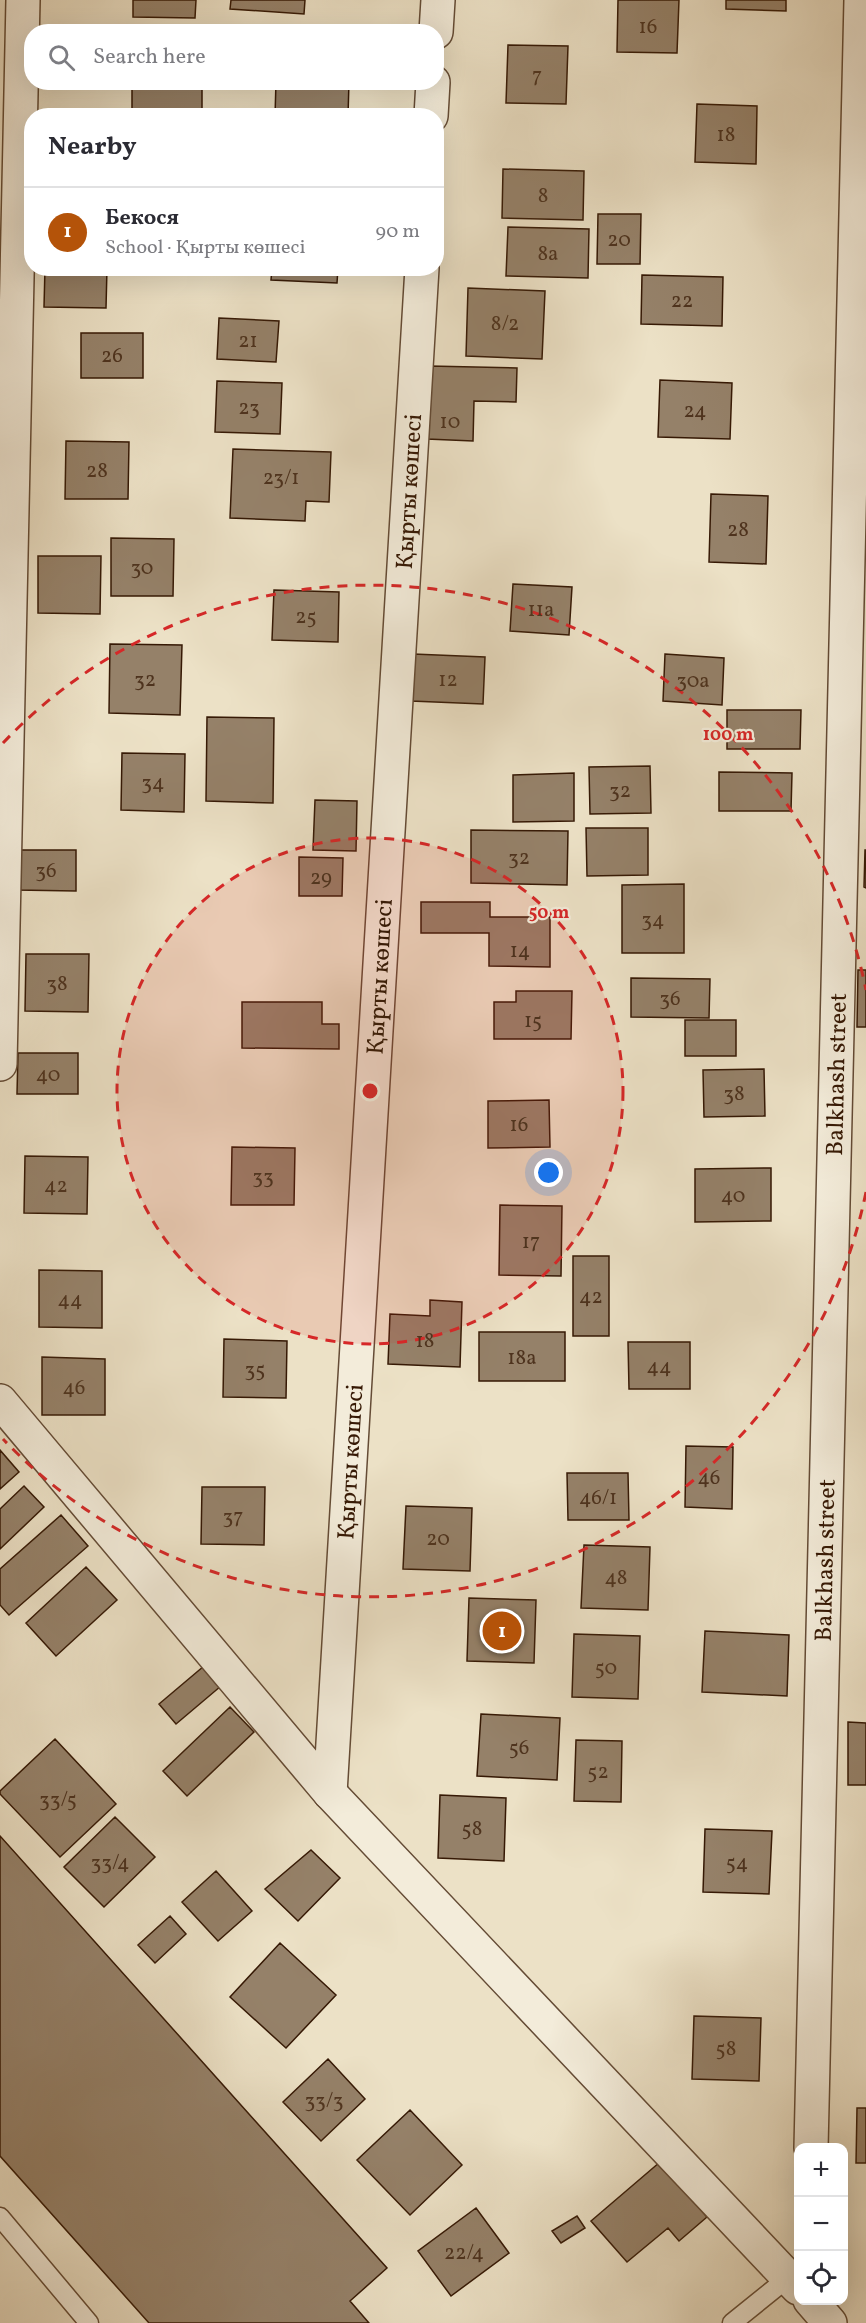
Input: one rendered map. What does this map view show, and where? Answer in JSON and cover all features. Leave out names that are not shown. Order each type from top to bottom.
[{"type":"street","points":[[0,1064],[23,0]]},
{"type":"street","points":[[436,24],[438,0]]},
{"type":"street","name":"Balkhash street","points":[[812,2143],[861,0]]},
{"type":"street","points":[[431,108],[433,90]]},
{"type":"street","name":"Қырты көшесі","points":[[330,1793],[422,276]]},
{"type":"street","points":[[0,1401],[330,1793],[794,2276]]},
{"type":"street","points":[[817,2305],[830,2323]]},
{"type":"lane","points":[[0,2217],[89,2323]]},
{"type":"lane","points":[[732,2323],[794,2284]]},
{"type":"building","points":[[133,0],[196,0],[195,18],[133,17]]},
{"type":"building","points":[[231,0],[305,0],[304,14],[230,9]]},
{"type":"building","points":[[618,0],[679,0],[677,53],[617,52]]},
{"type":"building","points":[[726,0],[786,0],[786,11],[726,9]]},
{"type":"building","points":[[508,45],[568,46],[566,104],[506,103]]},
{"type":"building","points":[[132,90],[202,90],[202,108],[132,108]]},
{"type":"building","points":[[276,90],[349,90],[348,108],[275,108]]},
{"type":"building","points":[[697,104],[757,106],[756,164],[695,162]]},
{"type":"building","points":[[503,169],[584,171],[583,220],[502,218]]},
{"type":"building","points":[[598,214],[641,214],[640,264],[597,264]]},
{"type":"building","points":[[508,227],[589,229],[588,278],[506,276]]},
{"type":"building","points":[[642,275],[723,277],[722,326],[641,324]]},
{"type":"building","points":[[45,276],[107,276],[106,308],[44,307]]},
{"type":"building","points":[[271,276],[337,276],[337,283],[271,280]]},
{"type":"building","points":[[468,288],[545,291],[542,359],[466,356]]},
{"type":"building","points":[[219,318],[279,321],[276,362],[217,359]]},
{"type":"building","points":[[81,333],[143,333],[143,378],[81,378]]},
{"type":"building","points":[[429,366],[517,368],[516,402],[474,401],[473,441],[427,439]]},
{"type":"building","points":[[660,380],[732,383],[730,439],[658,437]]},
{"type":"building","points":[[217,381],[282,383],[280,434],[215,432]]},
{"type":"building","points":[[66,441],[129,442],[128,499],[65,499]]},
{"type":"building","points":[[233,449],[331,452],[329,502],[306,501],[305,521],[230,518]]},
{"type":"building","points":[[711,494],[768,496],[766,564],[709,562]]},
{"type":"building","points":[[111,538],[174,539],[173,596],[111,596]]},
{"type":"building","points":[[38,556],[101,556],[100,614],[38,613]]},
{"type":"building","points":[[513,584],[572,587],[569,635],[510,631]]},
{"type":"building","points":[[274,590],[339,592],[338,642],[272,640]]},
{"type":"building","points":[[110,644],[182,645],[180,715],[109,713]]},
{"type":"building","points":[[413,654],[485,657],[483,704],[411,701]]},
{"type":"building","points":[[665,654],[724,658],[722,705],[663,701]]},
{"type":"building","points":[[727,710],[801,710],[800,749],[727,749]]},
{"type":"building","points":[[207,717],[274,718],[273,803],[206,801]]},
{"type":"building","points":[[122,753],[185,754],[184,812],[121,810]]},
{"type":"building","points":[[650,766],[651,813],[590,814],[589,767]]},
{"type":"building","points":[[719,772],[792,773],[791,811],[719,811]]},
{"type":"building","points":[[574,773],[574,821],[513,822],[513,775]]},
{"type":"building","points":[[315,800],[357,801],[356,851],[313,850]]},
{"type":"building","points":[[586,828],[648,828],[648,875],[587,876]]},
{"type":"building","points":[[471,830],[568,831],[567,885],[471,883]]},
{"type":"building","points":[[16,850],[76,850],[76,891],[16,890]]},
{"type":"building","points":[[866,850],[866,888],[864,887]]},
{"type":"building","points":[[299,857],[343,858],[342,896],[299,896]]},
{"type":"building","points":[[684,884],[684,953],[622,953],[622,885]]},
{"type":"building","points":[[421,902],[490,902],[490,917],[550,917],[550,967],[489,966],[489,933],[421,933]]},
{"type":"building","points":[[26,954],[89,954],[88,1012],[25,1011]]},
{"type":"building","points":[[858,970],[866,970],[866,1027],[857,1027]]},
{"type":"building","points":[[631,978],[710,979],[709,1018],[631,1017]]},
{"type":"building","points":[[516,991],[572,991],[571,1039],[494,1039],[494,1002],[516,1002]]},
{"type":"building","points":[[242,1002],[322,1002],[322,1024],[339,1024],[339,1049],[242,1048]]},
{"type":"building","points":[[685,1020],[736,1020],[736,1056],[685,1056]]},
{"type":"building","points":[[18,1053],[78,1053],[78,1094],[17,1094]]},
{"type":"building","points":[[764,1069],[765,1116],[704,1117],[703,1070]]},
{"type":"building","points":[[549,1100],[550,1147],[488,1148],[488,1101]]},
{"type":"building","points":[[232,1147],[295,1148],[294,1205],[231,1205]]},
{"type":"building","points":[[25,1156],[88,1157],[87,1214],[24,1213]]},
{"type":"building","points":[[771,1168],[771,1221],[695,1222],[695,1169]]},
{"type":"building","points":[[500,1205],[562,1206],[561,1276],[499,1275]]},
{"type":"building","points":[[573,1256],[609,1256],[609,1336],[573,1336]]},
{"type":"building","points":[[39,1270],[102,1271],[102,1328],[39,1327]]},
{"type":"building","points":[[430,1300],[462,1302],[460,1367],[388,1364],[390,1314],[430,1316]]},
{"type":"building","points":[[479,1332],[565,1332],[565,1381],[479,1381]]},
{"type":"building","points":[[224,1339],[287,1341],[286,1398],[223,1397]]},
{"type":"building","points":[[628,1342],[690,1342],[690,1389],[629,1389]]},
{"type":"building","points":[[42,1357],[105,1359],[105,1415],[42,1415]]},
{"type":"building","points":[[686,1446],[733,1447],[732,1509],[685,1507]]},
{"type":"building","points":[[0,1450],[19,1472],[0,1489]]},
{"type":"building","points":[[567,1473],[628,1473],[629,1520],[568,1520]]},
{"type":"building","points":[[24,1486],[44,1507],[0,1549],[0,1509]]},
{"type":"building","points":[[202,1487],[265,1487],[264,1545],[201,1544]]},
{"type":"building","points":[[406,1506],[472,1508],[470,1571],[403,1569]]},
{"type":"building","points":[[61,1515],[88,1546],[9,1615],[0,1605],[0,1569]]},
{"type":"building","points":[[584,1545],[650,1547],[648,1610],[581,1608]]},
{"type":"building","points":[[86,1567],[117,1600],[56,1656],[26,1623]]},
{"type":"building","points":[[469,1598],[536,1600],[534,1663],[467,1661]]},
{"type":"building","points":[[705,1631],[789,1635],[787,1696],[702,1692]]},
{"type":"building","points":[[574,1634],[640,1636],[638,1699],[572,1697]]},
{"type":"building","points":[[204,1666],[221,1686],[176,1724],[159,1704]]},
{"type":"building","points":[[230,1707],[254,1732],[187,1796],[163,1771]]},
{"type":"building","points":[[481,1714],[560,1718],[557,1780],[477,1776]]},
{"type":"building","points":[[848,1722],[866,1723],[866,1785],[848,1785]]},
{"type":"building","points":[[55,1739],[116,1804],[60,1857],[0,1794],[0,1791]]},
{"type":"building","points":[[576,1740],[622,1741],[621,1802],[574,1801]]},
{"type":"building","points":[[440,1795],[506,1798],[504,1861],[438,1858]]},
{"type":"building","points":[[115,1817],[155,1857],[104,1907],[64,1867]]},
{"type":"building","points":[[705,1829],[772,1831],[769,1894],[703,1892]]},
{"type":"building","points":[[0,1836],[387,2268],[350,2301],[369,2323],[149,2323],[0,2156]]},
{"type":"building","points":[[311,1850],[340,1878],[298,1921],[265,1889]]},
{"type":"building","points":[[216,1871],[252,1911],[218,1941],[182,1902]]},
{"type":"building","points":[[170,1916],[186,1934],[155,1963],[138,1945]]},
{"type":"building","points":[[280,1943],[336,1995],[286,2048],[230,1997]]},
{"type":"building","points":[[694,2016],[761,2018],[759,2081],[692,2079]]},
{"type":"building","points":[[328,2059],[365,2099],[321,2141],[283,2102]]},
{"type":"building","points":[[857,2108],[866,2108],[866,2163],[856,2163]]},
{"type":"building","points":[[410,2110],[462,2165],[410,2215],[357,2160]]},
{"type":"building","points":[[660,2162],[707,2217],[679,2241],[668,2228],[627,2262],[591,2221]]},
{"type":"building","points":[[476,2208],[509,2253],[451,2296],[418,2251]]},
{"type":"building","points":[[577,2216],[585,2228],[561,2243],[552,2231]]},
{"type":"place","name":"Бекося","points":[[502,1631]]}]
